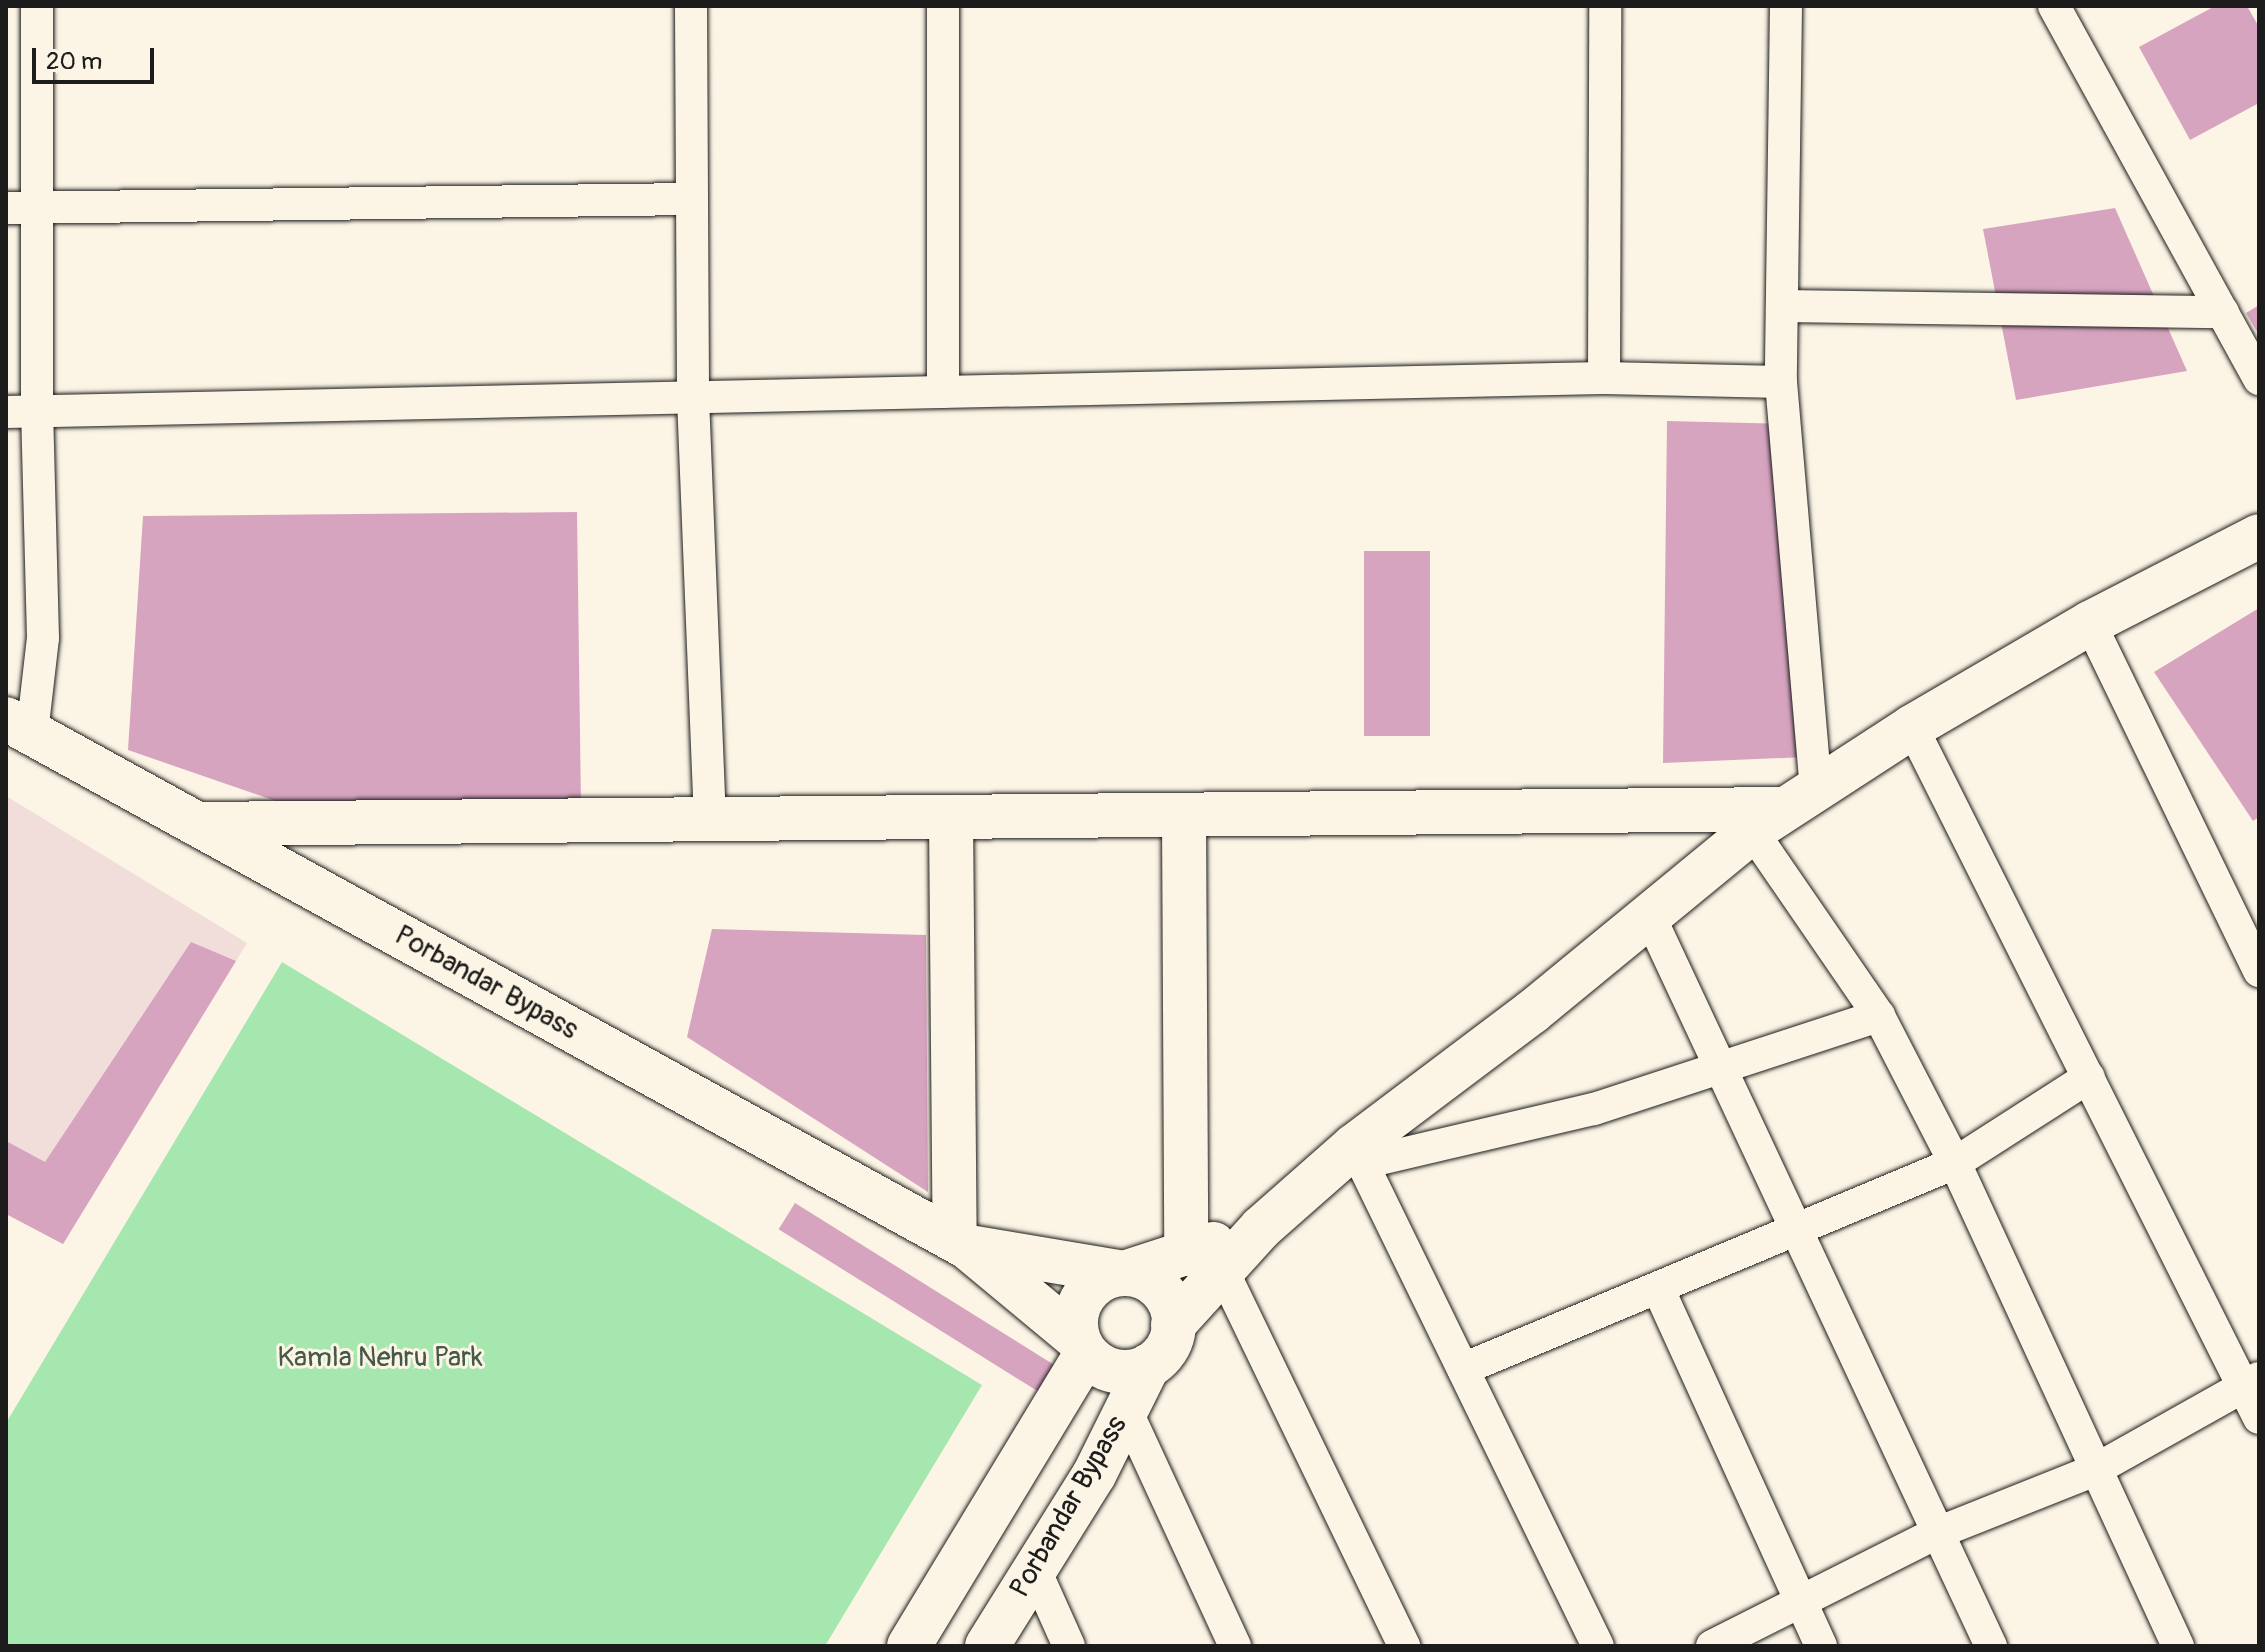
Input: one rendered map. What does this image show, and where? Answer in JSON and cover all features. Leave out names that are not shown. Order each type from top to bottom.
[{"type":"main road","points":[[909,1646],[1082,1346],[1077,1308],[1084,1294],[1096,1283],[1124,1273],[1204,1261],[1261,1228],[1359,1155],[1784,810],[1912,727],[2090,623],[2259,536]]},
{"type":"main road","name":"Porbandar Bypass","points":[[19,726],[961,1243]]},
{"type":"main road","points":[[197,824],[1784,810]]},
{"type":"main road","points":[[951,817],[961,1243],[1115,1371],[1148,1366],[1170,1341],[1173,1325],[1204,1261],[1184,815]]},
{"type":"main road","points":[[961,1243],[1124,1273],[1155,1283],[1166,1295],[1173,1325]]},
{"type":"main road","name":"Porbandar Bypass","points":[[987,1646],[1094,1475],[1148,1366]]},
{"type":"street","points":[[19,726],[43,638],[21,412],[21,207],[37,6]]},
{"type":"street","points":[[691,6],[693,398],[710,819]]},
{"type":"street","points":[[943,6],[943,392]]},
{"type":"street","points":[[1604,378],[1605,6]]},
{"type":"street","points":[[1786,6],[1781,382],[1784,810],[1879,1016],[1955,1163],[2093,1471],[2178,1646]]},
{"type":"street","points":[[2054,6],[2259,379]]},
{"type":"street","points":[[21,207],[692,199]]},
{"type":"street","points":[[1782,306],[2223,312]]},
{"type":"street","points":[[21,412],[1604,378],[1781,382]]},
{"type":"street","points":[[2090,623],[2259,971]]},
{"type":"street","points":[[1912,727],[2089,1077],[2251,1382],[2259,1418]]},
{"type":"street","points":[[1650,917],[1991,1646]]},
{"type":"street","points":[[1598,1646],[1359,1155],[1594,1109],[1722,1070],[1879,1016]]},
{"type":"street","points":[[1463,1369],[1955,1163],[2089,1077]]},
{"type":"street","points":[[1204,1261],[1404,1646]]},
{"type":"street","points":[[1658,1288],[1821,1646]]},
{"type":"street","points":[[1712,1646],[1937,1533],[2093,1471],[2251,1382]]},
{"type":"street","points":[[1126,1410],[1235,1646]]},
{"type":"street","points":[[1035,1570],[1069,1646]]},
{"type":"shaded area","points":[[6,796],[247,943],[63,1244],[6,1214]]},
{"type":"green space","name":"Kamla Nehru Park","points":[[282,962],[982,1385],[825,1646],[6,1646],[6,1423]]},
{"type":"building","points":[[2215,6],[2247,6],[2259,27],[2259,103],[2190,140],[2139,47]]},
{"type":"building","points":[[2115,208],[2187,371],[2016,400],[1983,229]]},
{"type":"building","points":[[2259,305],[2259,335],[2246,313]]},
{"type":"building","points":[[1667,421],[1785,424],[1806,757],[1663,763]]},
{"type":"building","points":[[577,512],[581,806],[284,804],[128,750],[143,516]]},
{"type":"building","points":[[1364,551],[1430,551],[1430,736],[1364,736]]},
{"type":"building","points":[[2259,608],[2259,817],[2253,821],[2154,672]]},
{"type":"building","points":[[712,929],[926,935],[928,1192],[687,1037]]},
{"type":"building","points":[[191,942],[236,961],[63,1244],[6,1214],[6,1141],[45,1162]]},
{"type":"building","points":[[795,1203],[1058,1367],[1041,1394],[779,1229]]}]
